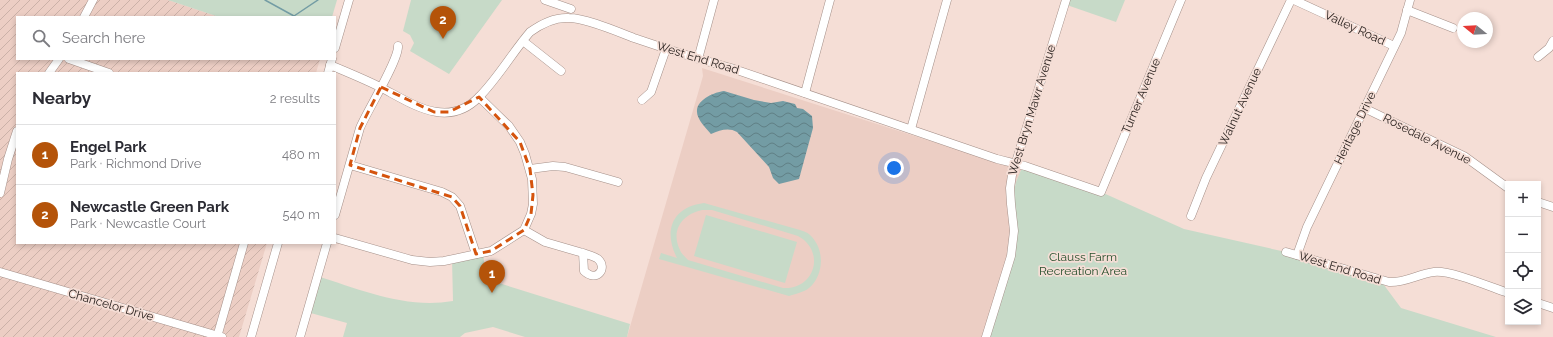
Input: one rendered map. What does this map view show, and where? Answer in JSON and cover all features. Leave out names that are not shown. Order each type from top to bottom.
[{"type":"street","points":[[85,16],[93,0]]},
{"type":"street","points":[[336,45],[349,0]]},
{"type":"street","points":[[545,0],[570,13],[573,0]]},
{"type":"street","points":[[698,59],[714,0]]},
{"type":"street","points":[[805,93],[830,0]]},
{"type":"street","points":[[912,129],[947,0]]},
{"type":"street","name":"West Bryn Mawr Avenue","points":[[986,337],[1011,256],[1014,231],[1010,188],[1015,163],[1066,0]]},
{"type":"street","name":"Turner Avenue","points":[[1101,192],[1180,0]]},
{"type":"street","name":"Walnut Avenue","points":[[1191,216],[1209,171],[1291,0]]},
{"type":"street","name":"Valley Road","points":[[1294,0],[1394,46]]},
{"type":"street","name":"Heritage Drive","points":[[1297,255],[1307,227],[1401,33],[1410,0]]},
{"type":"street","points":[[1407,10],[1452,28]]},
{"type":"street","name":"West End Road","points":[[330,66],[356,75],[418,108],[439,113],[459,110],[479,97],[530,32],[540,25],[562,18],[570,13],[606,28],[666,49],[731,68],[1101,192]]},
{"type":"street","points":[[523,41],[561,71]]},
{"type":"street","points":[[1538,57],[1549,48],[1553,41]]},
{"type":"street","points":[[336,213],[363,122],[396,58],[398,46]]},
{"type":"street","points":[[642,100],[651,92],[666,49]]},
{"type":"street","points":[[50,72],[58,60]]},
{"type":"street","points":[[72,60],[106,72]]},
{"type":"street","points":[[336,238],[423,262],[444,261],[491,251],[524,230],[531,214],[533,204],[530,169],[520,142],[506,123],[479,97]]},
{"type":"street","name":"Rosedale Avenue","points":[[1364,108],[1464,156],[1505,186]]},
{"type":"street","points":[[0,194],[8,159],[16,135]]},
{"type":"street","points":[[350,165],[442,192],[452,197],[460,206],[467,222],[476,254]]},
{"type":"street","points":[[530,169],[553,166],[565,167],[618,182]]},
{"type":"street","points":[[1541,203],[1553,208]]},
{"type":"street","points":[[524,230],[545,242],[583,253]]},
{"type":"street","points":[[219,336],[244,244]]},
{"type":"street","points":[[251,337],[278,244]]},
{"type":"street","points":[[300,337],[327,244]]},
{"type":"street","name":"West End Road","points":[[1286,252],[1389,282],[1404,281],[1432,272],[1439,272],[1451,274],[1505,292]]},
{"type":"street","name":"Chancelor Drive","points":[[0,272],[219,336]]},
{"type":"street","points":[[1541,304],[1553,308]]},
{"type":"highlighted area","points":[[381,87],[434,112],[449,112],[479,97],[520,142],[530,169],[533,195],[531,214],[524,230],[491,251],[476,254],[460,206],[452,197],[350,165],[360,128]]},
{"type":"shaded area","points":[[0,0],[168,0],[216,16],[16,16],[16,60],[320,60],[316,72],[16,72],[16,244],[267,244],[239,337],[0,337]]},
{"type":"shaded area","points":[[702,68],[1021,170],[1016,182],[1011,203],[1014,231],[986,337],[627,337],[703,76]]},
{"type":"green space","points":[[168,0],[337,0],[332,16],[216,16]]},
{"type":"green space","points":[[411,0],[502,0],[449,74],[410,51],[414,43],[410,35],[403,31]]},
{"type":"green space","points":[[1066,0],[1125,0],[1116,22],[1064,4]]},
{"type":"green space","name":"Clauss Farm Recreation Area","points":[[1021,170],[1027,170],[1101,192],[1184,229],[1286,252],[1381,281],[1401,308],[1496,337],[986,337],[1011,256],[1011,204],[1016,182]]},
{"type":"green space","points":[[704,203],[806,232],[816,242],[819,248],[821,262],[820,270],[814,283],[809,288],[789,296],[659,259],[661,253],[677,258],[671,239],[673,222],[684,209],[693,205]],"holes":[[[712,210],[798,236],[807,243],[812,251],[814,260],[813,268],[809,276],[803,283],[794,287],[783,288],[688,260],[681,252],[677,243],[680,224],[684,219],[695,212]]]},
{"type":"green space","points":[[706,215],[797,242],[785,283],[694,256]]},
{"type":"green space","points":[[483,253],[486,279],[630,324],[627,337],[525,337],[493,327],[465,333],[460,337],[343,337],[347,323],[307,312],[317,276],[384,297],[435,303],[453,301],[452,259]]},
{"type":"water","points":[[724,91],[754,100],[771,103],[783,101],[795,104],[797,108],[803,109],[812,116],[813,128],[799,179],[779,184],[773,178],[769,167],[737,132],[734,130],[724,130],[711,134],[704,126],[698,117],[698,106],[704,99]]},
{"type":"waterway","points":[[265,0],[294,16],[318,0]]},
{"type":"place","name":"Newcastle Green Park","points":[[443,39]]},
{"type":"place","name":"Engel Park","points":[[492,293]]}]
